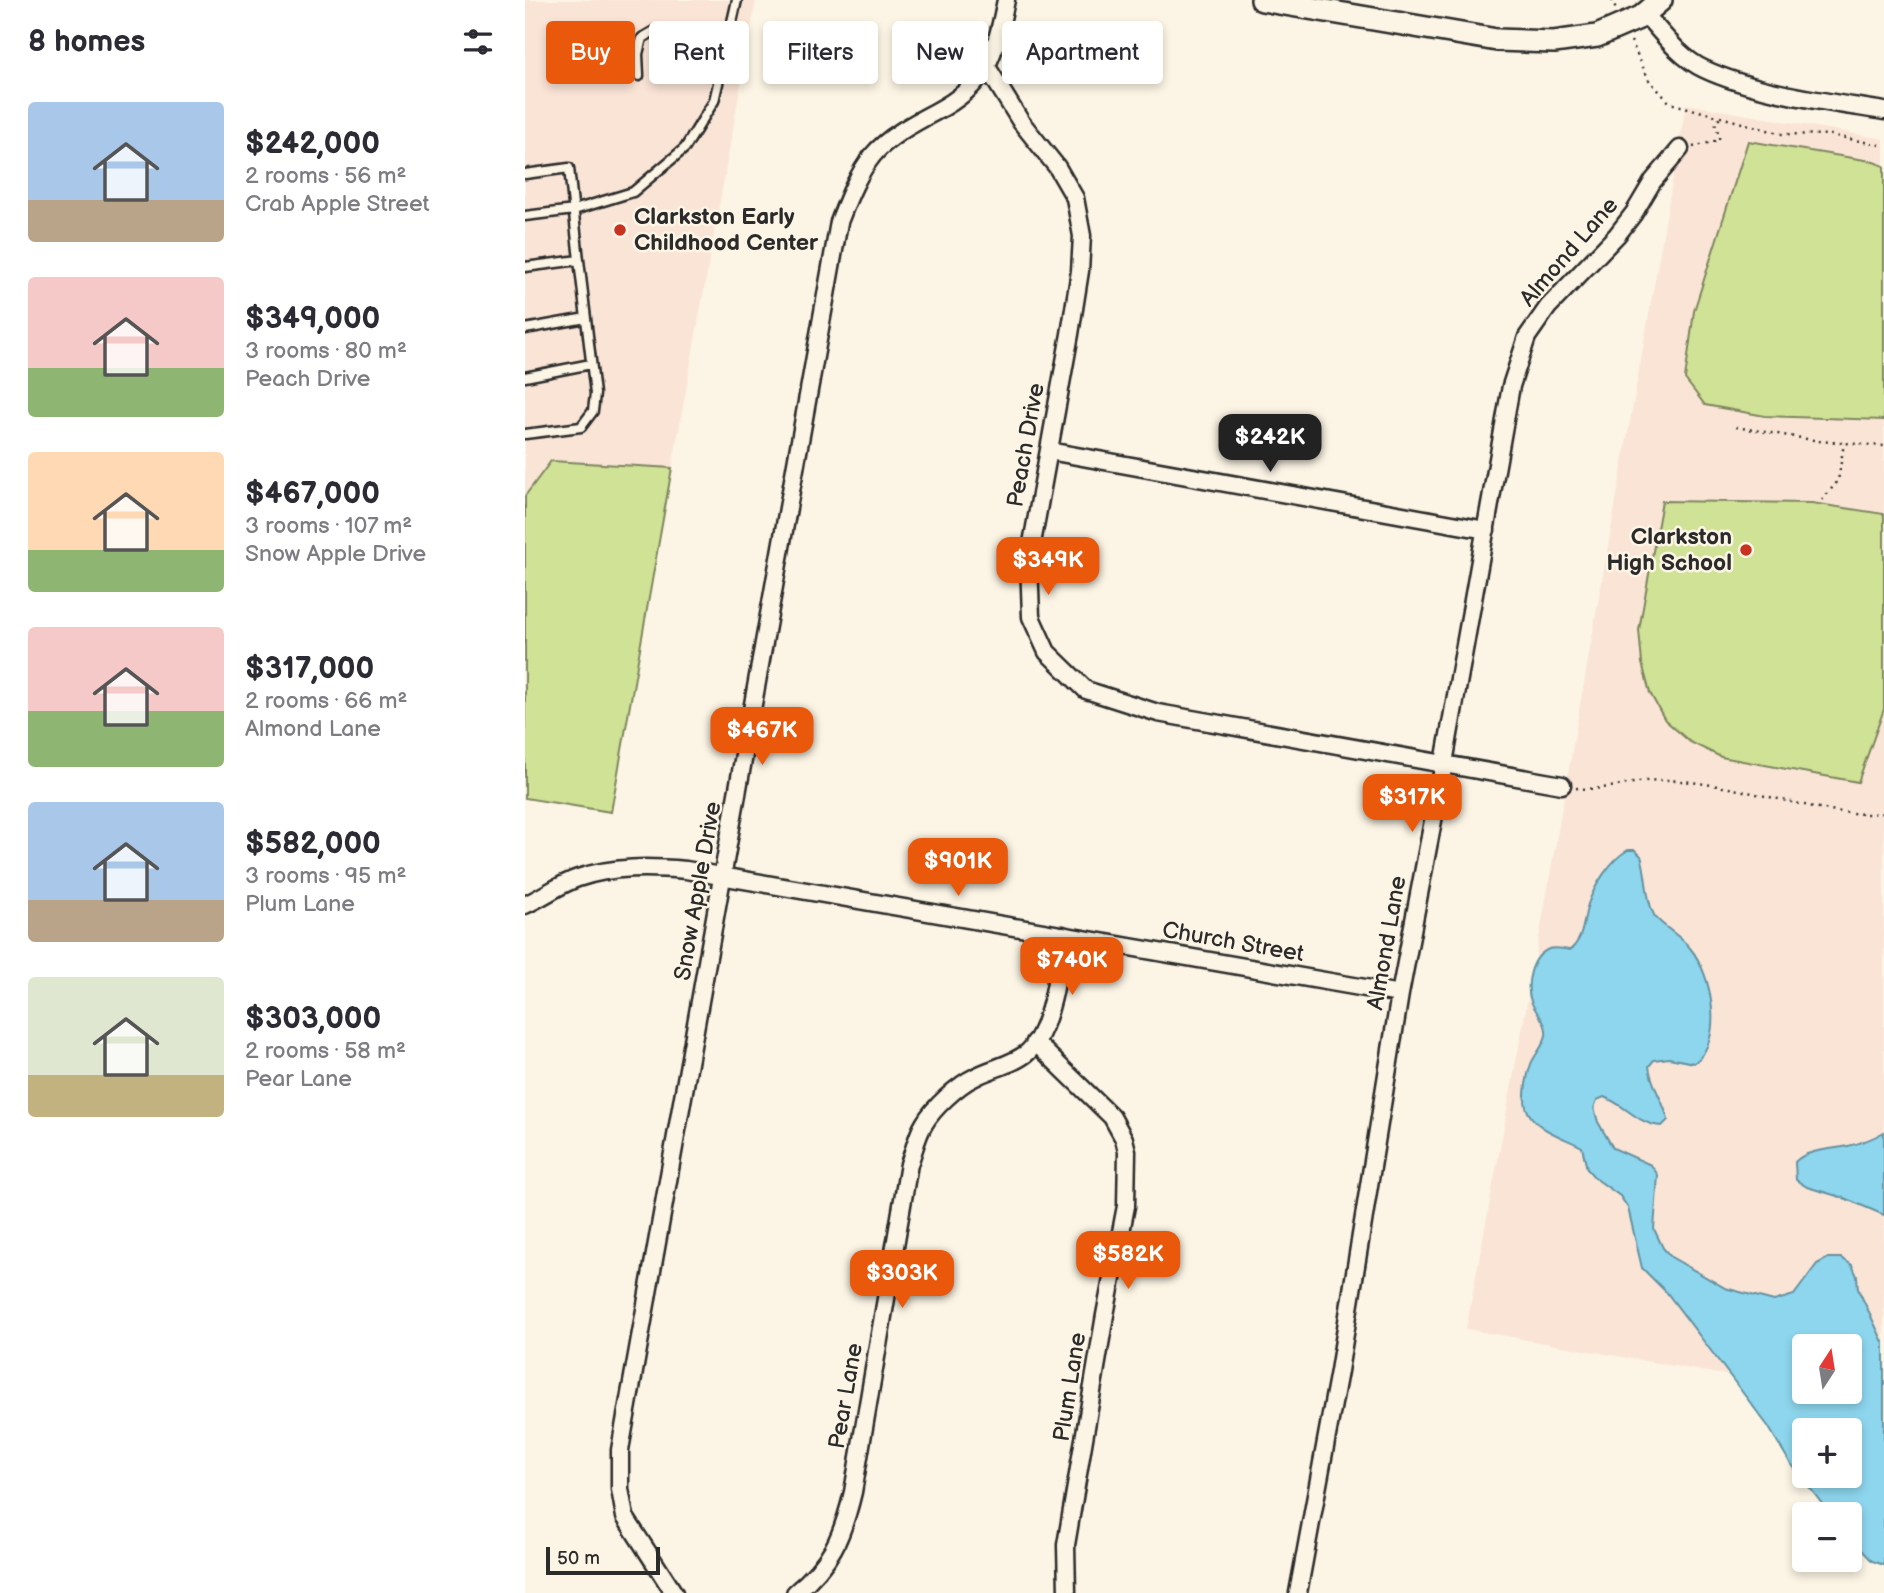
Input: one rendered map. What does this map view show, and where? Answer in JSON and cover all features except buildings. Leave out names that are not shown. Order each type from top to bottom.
[{"type":"street","name":"Snow Apple Drive","points":[[988,65],[997,44],[1006,0]]},
{"type":"street","points":[[1271,1],[1497,40],[1554,42],[1597,36],[1653,7],[1679,52],[1703,69],[1765,89],[1884,111]]},
{"type":"street","name":"Peach Drive","points":[[988,69],[1021,122],[1057,167],[1075,198],[1082,236],[1078,284],[1029,560],[1031,617],[1047,652],[1086,690],[1158,713],[1562,785]]},
{"type":"street","name":"Snow Apple Drive","points":[[674,1593],[625,1517],[620,1489],[620,1450],[838,222],[857,180],[874,154],[974,84]]},
{"type":"street","name":"Almond Lane","points":[[1298,1593],[1339,1371],[1400,994],[1511,386],[1527,337],[1548,307],[1617,235],[1653,181],[1680,149]]},
{"type":"street","points":[[1049,451],[1486,530]]},
{"type":"street","name":"Church Street","points":[[525,905],[577,878],[647,866],[724,875],[1400,994]]},
{"type":"street","points":[[1035,1042],[1053,999],[1063,935]]},
{"type":"street","name":"Pear Lane","points":[[795,1593],[818,1573],[832,1553],[846,1522],[909,1164],[924,1123],[952,1092],[974,1077],[1016,1059],[1035,1042]]},
{"type":"street","name":"Plum Lane","points":[[1035,1042],[1112,1118],[1124,1139],[1127,1152],[1126,1206],[1066,1545],[1067,1593]]},
{"type":"lane","points":[[732,21],[737,0]]},
{"type":"lane","points":[[639,76],[638,54],[642,38],[649,34]]},
{"type":"lane","points":[[525,216],[574,210],[633,192],[685,148],[714,101],[718,84]]},
{"type":"lane","points":[[525,174],[569,168],[595,394],[593,411],[581,428],[526,436]]},
{"type":"lane","points":[[525,267],[579,260]]},
{"type":"lane","points":[[525,328],[586,318]]},
{"type":"lane","points":[[525,377],[591,364]]},
{"type":"path","points":[[1612,0],[1618,13]]},
{"type":"path","points":[[1633,48],[1649,80],[1670,103],[1782,134],[1831,135],[1884,146]]},
{"type":"path","points":[[1680,149],[1719,140],[1715,123],[1721,117]]},
{"type":"path","points":[[1736,427],[1844,443],[1884,446]]},
{"type":"path","points":[[1822,500],[1838,481],[1844,443]]},
{"type":"path","points":[[1562,785],[1599,790],[1665,780],[1843,812],[1884,813]]},
{"type":"shaded area","name":"Clarkston Early Childhood Center","points":[[525,0],[756,0],[749,39],[749,21],[649,21],[649,84],[741,84],[672,468],[552,461],[525,497]]},
{"type":"shaded area","name":"Clarkston High School","points":[[1686,104],[1884,139],[1884,1403],[1862,1395],[1862,1334],[1792,1334],[1792,1387],[1466,1329],[1535,961]]},
{"type":"green space","points":[[1748,141],[1871,161],[1884,166],[1884,420],[1765,416],[1705,405],[1685,379],[1694,311]]},
{"type":"green space","points":[[551,461],[672,468],[611,812],[525,798],[525,496]]},
{"type":"green space","points":[[1662,501],[1812,503],[1884,514],[1884,709],[1858,782],[1721,757],[1690,742],[1665,720],[1650,693],[1642,663],[1639,630]]},
{"type":"water","points":[[1628,850],[1635,850],[1641,856],[1654,915],[1686,944],[1704,974],[1712,1007],[1712,1024],[1704,1053],[1694,1063],[1669,1058],[1654,1060],[1649,1066],[1668,1120],[1662,1126],[1646,1122],[1604,1097],[1597,1100],[1594,1108],[1598,1122],[1613,1148],[1651,1165],[1658,1175],[1654,1229],[1663,1248],[1671,1257],[1725,1288],[1774,1301],[1794,1295],[1817,1264],[1828,1258],[1841,1258],[1852,1265],[1857,1276],[1858,1289],[1884,1344],[1884,1565],[1872,1561],[1862,1550],[1862,1502],[1821,1502],[1810,1488],[1862,1488],[1862,1418],[1792,1418],[1792,1465],[1768,1426],[1667,1293],[1642,1268],[1628,1208],[1620,1196],[1587,1169],[1582,1147],[1535,1122],[1526,1107],[1527,1079],[1546,1035],[1545,1026],[1529,994],[1531,972],[1538,958],[1549,949],[1570,950],[1575,946],[1581,935],[1588,904],[1609,866]]},
{"type":"water","points":[[1884,1132],[1884,1215],[1844,1198],[1807,1187],[1796,1180],[1795,1162],[1800,1158],[1813,1152],[1857,1144]]},
{"type":"place","name":"Clarkston Early Childhood Center","points":[[620,230]]},
{"type":"place","name":"Clarkston High School","points":[[1746,550]]}]
